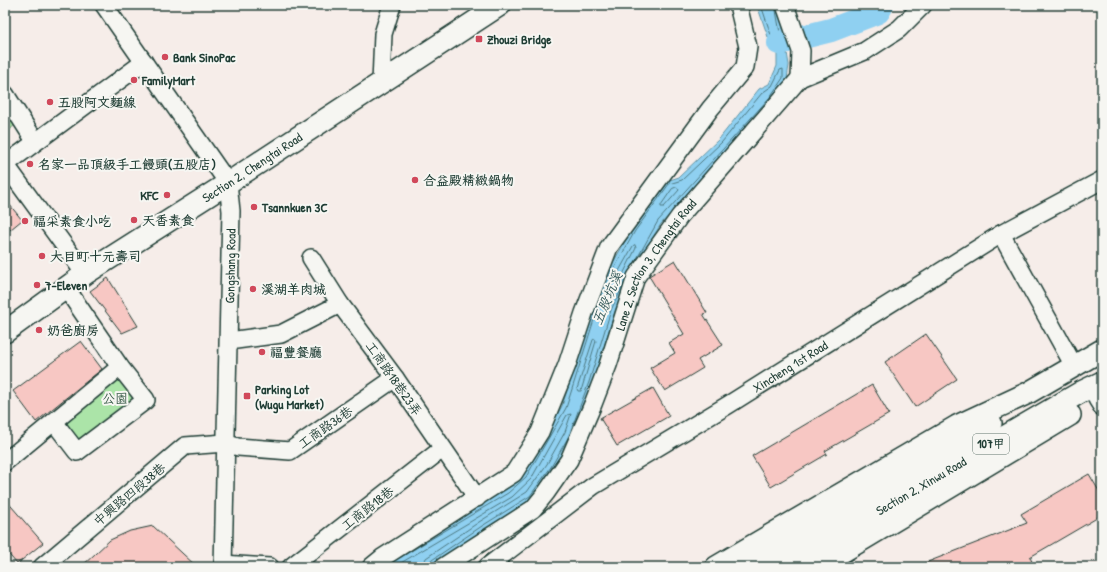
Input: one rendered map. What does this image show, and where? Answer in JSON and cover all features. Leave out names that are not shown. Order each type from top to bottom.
[{"type":"main road","name":"Section 2, Chengtai Road","points":[[5,332],[85,274],[228,183],[500,5]]},
{"type":"main road","name":"Section 2, Xinwu Road","points":[[782,567],[990,424],[1028,394],[1102,350]]},
{"type":"main road","name":"Section 2, Xinwu Road","points":[[716,567],[957,426],[1028,394]]},
{"type":"main road","name":"Section 2, Xinwu Road","points":[[750,567],[877,502],[1075,395],[1101,396]]},
{"type":"main road","name":"Section 2, Xinwu Road","points":[[817,567],[1101,396]]},
{"type":"street","name":"Gongshang Road","points":[[104,5],[228,183],[231,211],[223,565]]},
{"type":"street","points":[[381,83],[383,34],[392,5]]},
{"type":"street","points":[[371,567],[382,558],[514,473],[540,432],[567,365],[584,313],[609,247],[710,109],[745,67],[748,47],[738,5]]},
{"type":"street","points":[[785,5],[801,51],[800,78]]},
{"type":"street","name":"Lane 2, Section 3, Chengtai Road","points":[[443,567],[533,509],[569,460],[608,365],[636,277],[680,216],[800,78],[865,51],[899,29],[923,5]]},
{"type":"street","points":[[85,274],[5,164],[144,62]]},
{"type":"street","points":[[5,94],[35,141]]},
{"type":"street","name":"Xincheng 1st Road","points":[[487,567],[593,486],[728,405],[1001,234],[1102,180]]},
{"type":"street","points":[[1001,234],[1074,366]]},
{"type":"street","name":"工商路18巷23弄","points":[[310,258],[340,304],[394,378],[477,498]]},
{"type":"street","points":[[54,422],[77,452],[146,400],[120,367],[66,288]]},
{"type":"street","points":[[229,341],[281,334],[340,304]]},
{"type":"street","points":[[5,462],[120,367]]},
{"type":"street","name":"工商路36巷","points":[[225,443],[238,447],[290,451],[394,378]]},
{"type":"street","name":"中興路四段38巷","points":[[42,567],[185,446],[225,443]]},
{"type":"street","name":"工商路18巷","points":[[291,567],[442,449]]},
{"type":"street","points":[[223,565],[270,567]]},
{"type":"green space","points":[[5,92],[21,118],[5,135]]},
{"type":"green space","name":"公園","points":[[120,367],[146,400],[77,452],[54,422]]},
{"type":"water","name":"五股坑溪","points":[[757,5],[779,5],[789,65],[787,79],[774,100],[661,224],[645,250],[615,311],[593,383],[574,436],[554,469],[533,499],[484,529],[429,567],[379,567],[505,490],[523,474],[562,406],[601,284],[632,229],[667,181],[679,177],[719,139],[759,89],[769,84],[777,66],[777,52],[769,40]]},
{"type":"building","points":[[5,199],[22,220],[5,234]]},
{"type":"building","points":[[675,260],[707,313],[703,314],[723,345],[698,360],[703,368],[665,391],[650,368],[675,353],[669,343],[684,334],[649,276]]},
{"type":"building","points":[[108,278],[138,326],[122,333],[90,291]]},
{"type":"building","points":[[926,334],[957,379],[915,407],[885,362]]},
{"type":"building","points":[[81,341],[102,369],[36,422],[13,391]]},
{"type":"building","points":[[872,385],[889,414],[825,451],[827,454],[771,487],[752,456]]},
{"type":"building","points":[[653,388],[669,416],[617,446],[600,418]]},
{"type":"building","points":[[1089,474],[1102,496],[1102,515],[1030,557],[1034,567],[915,567],[1027,523],[1021,514]]},
{"type":"building","points":[[5,499],[43,543],[17,564],[5,550]]},
{"type":"building","points":[[153,526],[197,567],[81,567],[110,540],[130,531]]},
{"type":"waterway","points":[[779,43],[831,30],[878,12],[882,5]]},
{"type":"place","name":"Zhouzi Bridge","points":[[479,39]]},
{"type":"place","name":"Bank SinoPac","points":[[165,57]]},
{"type":"place","name":"FamilyMart","points":[[134,80]]},
{"type":"place","name":"五股阿文麵線","points":[[50,102]]},
{"type":"place","name":"名家一品頂級手工饅頭(五股店)","points":[[30,164]]},
{"type":"place","name":"合益殿精緻鍋物","points":[[415,180]]},
{"type":"place","name":"KFC","points":[[167,195]]},
{"type":"place","name":"Tsannkuen 3C","points":[[254,207]]},
{"type":"place","name":"天香素食","points":[[134,220]]},
{"type":"place","name":"福采素食小吃","points":[[25,221]]},
{"type":"place","name":"大目町十元壽司","points":[[42,256]]},
{"type":"place","name":"7-Eleven","points":[[37,285]]},
{"type":"place","name":"溪湖羊肉城","points":[[253,289]]},
{"type":"place","name":"奶爸廚房","points":[[39,330]]},
{"type":"place","name":"福豐餐廳","points":[[262,352]]},
{"type":"place","name":"Parking Lot (Wugu Market)","points":[[247,396]]}]
